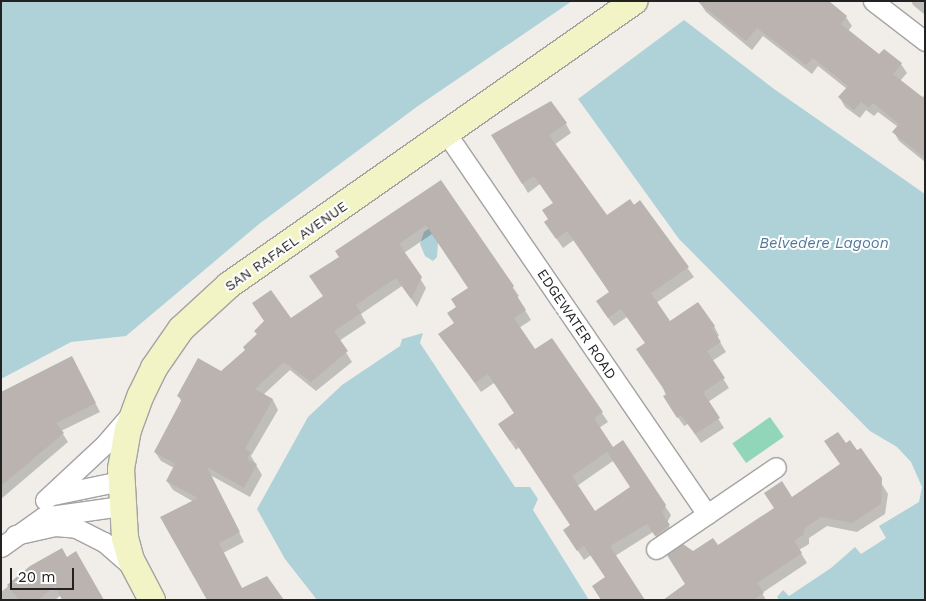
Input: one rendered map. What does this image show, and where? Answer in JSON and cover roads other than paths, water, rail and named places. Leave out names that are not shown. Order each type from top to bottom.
[{"type":"street","name":"SAN RAFAEL AVENUE","points":[[152,600],[136,570],[125,538],[120,493],[126,442],[136,407],[162,355],[203,306],[635,1]]},
{"type":"street","points":[[873,1],[925,42]]},
{"type":"street","name":"EDGEWATER ROAD","points":[[446,133],[707,514]]},
{"type":"street","points":[[8,541],[45,500],[105,444],[136,407]]},
{"type":"street","points":[[656,549],[776,467]]},
{"type":"street","points":[[45,500],[66,490],[120,493]]},
{"type":"street","points":[[8,541],[32,522],[120,493]]},
{"type":"street","points":[[8,541],[50,526],[76,528],[104,542],[136,570]]},
{"type":"water","points":[[1,1],[572,1],[418,106],[259,224],[126,336],[71,342],[1,379]]},
{"type":"water","name":"Belvedere Lagoon","points":[[684,20],[774,89],[925,194],[925,600],[779,600],[777,597],[783,590],[789,596],[831,568],[855,547],[861,554],[886,538],[879,526],[919,502],[922,487],[911,462],[897,447],[870,431],[679,239],[578,99]]},
{"type":"water","points":[[432,226],[443,237],[438,243],[437,257],[433,261],[425,256],[420,244],[424,232]]},
{"type":"water","points":[[423,333],[420,343],[515,487],[530,487],[538,499],[533,510],[589,600],[317,600],[285,559],[257,509],[308,417],[342,385],[400,346],[402,339]]}]
